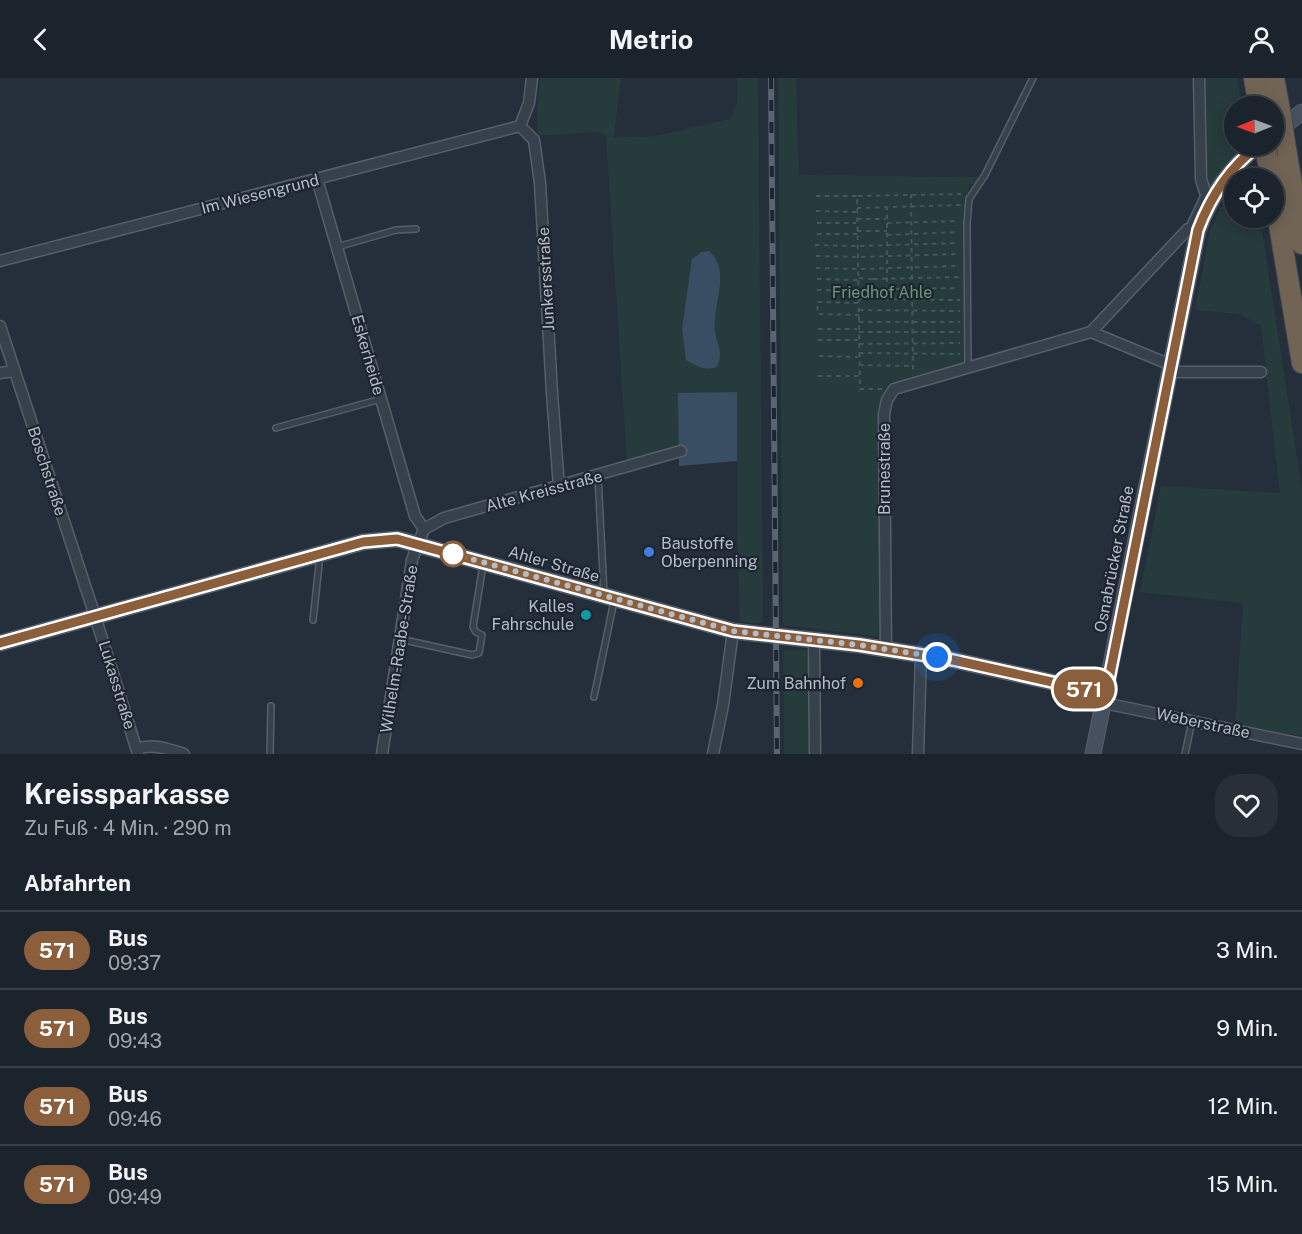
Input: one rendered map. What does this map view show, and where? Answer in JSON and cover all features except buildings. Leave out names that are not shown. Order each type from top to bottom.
[{"type":"highway","points":[[1254,78],[1257,96]]},
{"type":"highway","points":[[1273,96],[1274,78]]},
{"type":"highway","points":[[1277,156],[1302,244]]},
{"type":"highway","points":[[1280,228],[1302,363]]},
{"type":"main road","name":"Osnabrücker Straße","points":[[1284,129],[1302,112]]},
{"type":"main road","name":"Osnabrücker Straße","points":[[1093,754],[1170,368],[1193,230],[1209,196],[1230,173],[1252,156]]},
{"type":"main road","name":"Ahler Straße","points":[[0,643],[363,542],[397,539],[733,631],[921,654],[1105,698]]},
{"type":"street","points":[[520,126],[529,103],[532,78]]},
{"type":"street","points":[[1199,78],[1201,179],[1209,196]]},
{"type":"street","name":"Im Wiesengrund","points":[[0,261],[520,126]]},
{"type":"street","name":"Junkersstraße","points":[[520,126],[534,140],[540,183],[559,487]]},
{"type":"street","name":"Eskerheide","points":[[317,179],[415,516],[424,529]]},
{"type":"street","points":[[894,389],[1092,332],[1193,230]]},
{"type":"street","name":"Boschstraße","points":[[0,326],[95,616]]},
{"type":"street","points":[[1092,332],[1170,368],[1261,372]]},
{"type":"street","points":[[0,373],[14,371]]},
{"type":"street","name":"Brunestraße","points":[[886,650],[884,414],[887,400],[894,389]]},
{"type":"street","name":"Alte Kreisstraße","points":[[424,529],[444,518],[681,451]]},
{"type":"street","points":[[419,544],[424,529]]},
{"type":"street","name":"Wilhelm-Raabe-Straße","points":[[382,754],[412,560],[419,544]]},
{"type":"street","name":"Lukasstraße","points":[[95,616],[137,751]]},
{"type":"street","points":[[713,754],[723,705],[733,631]]},
{"type":"street","points":[[814,641],[815,754]]},
{"type":"street","points":[[918,754],[921,654]]},
{"type":"street","name":"Weberstraße","points":[[1105,698],[1192,721],[1302,744]]},
{"type":"street","points":[[137,751],[147,745],[184,754]]},
{"type":"lane","points":[[968,367],[967,224],[969,199],[985,175],[1033,78]]},
{"type":"lane","points":[[337,247],[396,230],[416,229]]},
{"type":"lane","points":[[276,428],[381,399]]},
{"type":"lane","points":[[594,697],[609,598],[598,476]]},
{"type":"lane","points":[[313,620],[320,565],[318,554]]},
{"type":"lane","points":[[400,639],[472,655],[479,654],[482,635],[473,627],[483,562]]},
{"type":"lane","points":[[270,754],[271,706]]},
{"type":"lane","points":[[1185,754],[1192,721]]},
{"type":"path","points":[[911,194],[913,382]]},
{"type":"path","points":[[816,196],[960,194],[959,221],[887,223]]},
{"type":"path","points":[[857,196],[860,390],[894,389]]},
{"type":"path","points":[[857,208],[960,205]]},
{"type":"path","points":[[887,207],[887,289]]},
{"type":"path","points":[[816,212],[857,212]]},
{"type":"path","points":[[817,223],[886,219]]},
{"type":"path","points":[[816,234],[959,232]]},
{"type":"path","points":[[815,245],[959,243]]},
{"type":"path","points":[[816,256],[959,254]]},
{"type":"path","points":[[816,268],[959,266]]},
{"type":"path","points":[[817,279],[960,277]]},
{"type":"path","points":[[872,279],[872,289],[960,288]]},
{"type":"path","points":[[817,290],[858,291]]},
{"type":"path","points":[[859,315],[818,314],[817,302],[960,300]]},
{"type":"path","points":[[859,310],[960,311]]},
{"type":"path","points":[[818,329],[960,332],[960,322],[859,322]]},
{"type":"path","points":[[818,340],[960,343]]},
{"type":"path","points":[[819,356],[960,354]]},
{"type":"path","points":[[859,365],[913,366]]},
{"type":"path","points":[[818,376],[860,376]]},
{"type":"green space","points":[[540,78],[621,78],[614,137],[656,136],[730,119],[737,103],[737,78],[758,78],[763,623],[740,621],[737,392],[678,450],[627,466],[606,136],[600,132],[538,136]]},
{"type":"green space","name":"Friedhof Ahle","points":[[778,78],[796,78],[799,175],[979,177],[976,184],[969,184],[964,222],[965,362],[889,383],[880,402],[882,637],[783,625]]},
{"type":"green space","points":[[1205,78],[1237,78],[1240,96],[1224,96],[1224,156],[1235,156],[1210,187],[1205,178]]},
{"type":"green space","points":[[1224,204],[1224,228],[1262,228],[1302,490],[1302,736],[1235,725],[1243,603],[1140,592],[1161,486],[1280,493],[1261,326],[1239,314],[1195,310],[1210,231]]},
{"type":"green space","points":[[783,650],[806,650],[809,661],[809,754],[784,754]]},
{"type":"water","points":[[709,251],[716,259],[719,268],[720,289],[715,331],[720,357],[717,367],[705,368],[686,360],[682,329],[692,259],[702,252]]},
{"type":"water","points":[[737,392],[737,461],[679,466],[678,393]]},
{"type":"railway","points":[[771,78],[777,754]]},
{"type":"bus line","name":"571","points":[[0,643],[363,542],[397,539],[733,631],[859,645],[953,660],[1106,694],[1198,230],[1212,199],[1230,173],[1246,156]]},
{"type":"place","name":"Baustoffe Oberpenning","points":[[649,552]]},
{"type":"place","name":"Kalles Fahrschule","points":[[586,615]]},
{"type":"place","name":"Zum Bahnhof","points":[[858,683]]},
{"type":"route","points":[[453,554],[733,631],[859,645],[937,657]]}]
